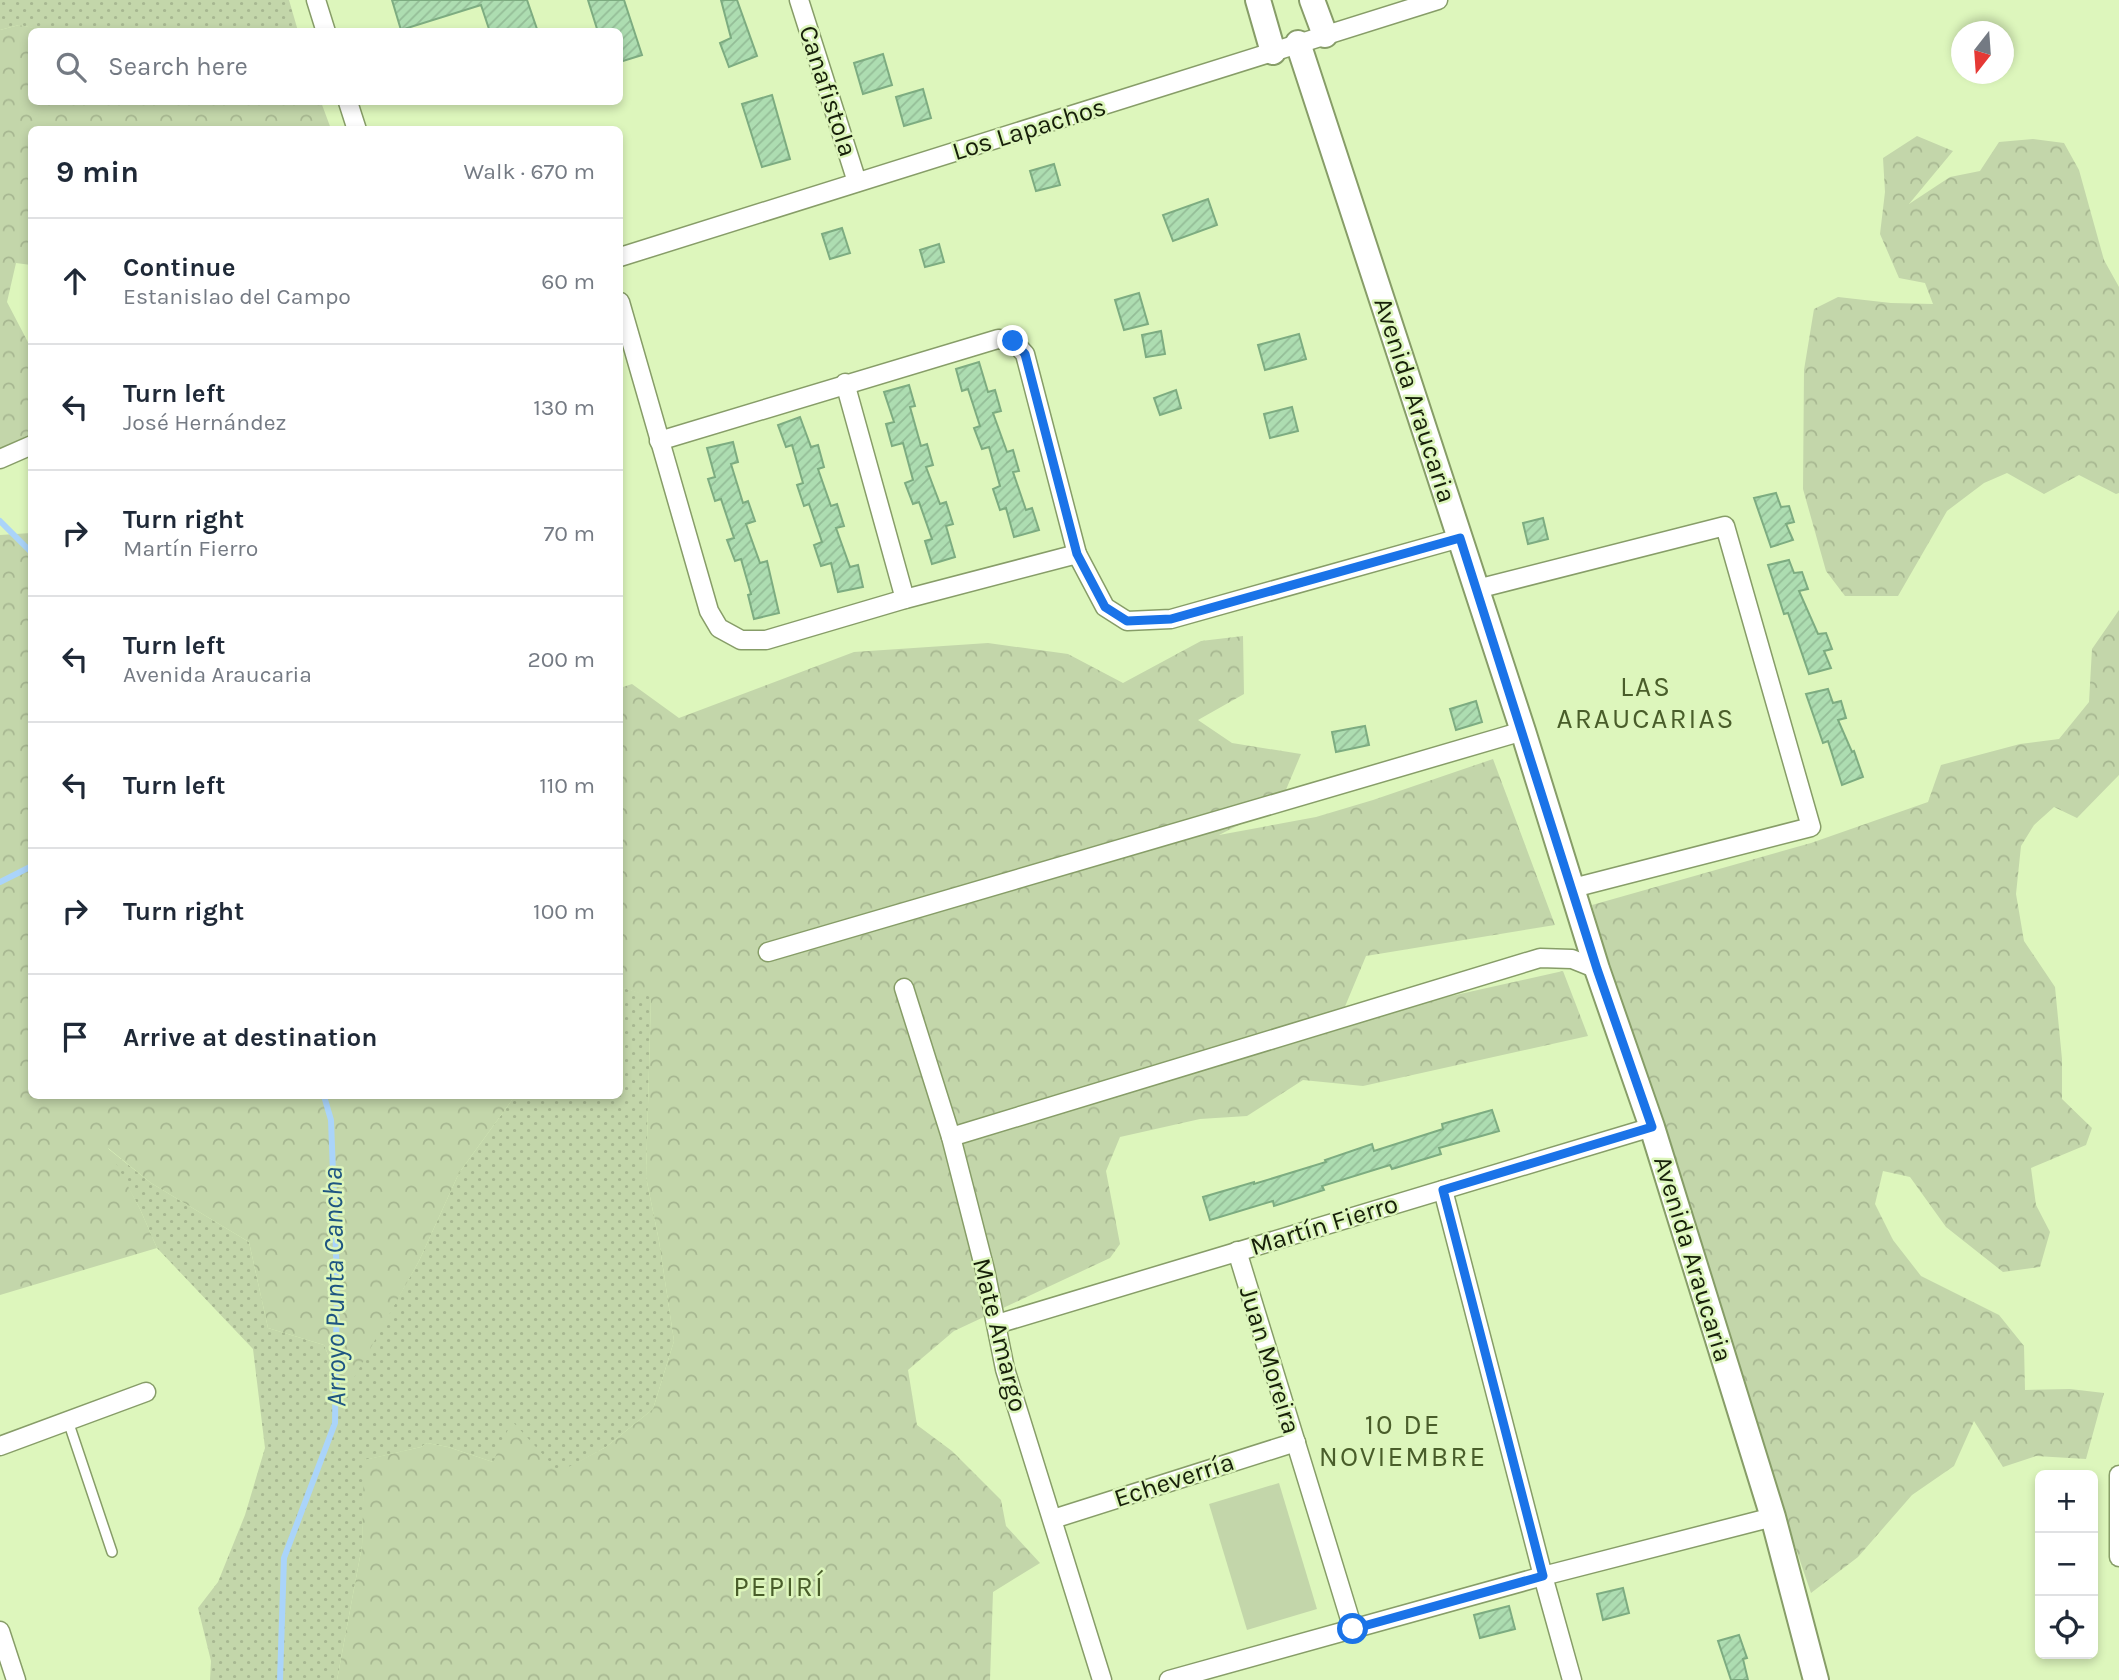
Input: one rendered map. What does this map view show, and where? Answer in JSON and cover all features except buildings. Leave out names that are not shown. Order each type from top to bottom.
[{"type":"main road","points":[[1258,0],[1273,52]]},
{"type":"main road","points":[[1312,0],[1325,35]]},
{"type":"main road","name":"Avenida Araucaria","points":[[1298,43],[1523,731],[1597,969],[1652,1127],[1773,1517],[1816,1680]]},
{"type":"street","points":[[316,0],[325,28]]},
{"type":"street","name":"Canafistola","points":[[799,0],[857,183]]},
{"type":"street","name":"Los Lapachos","points":[[623,256],[1438,0]]},
{"type":"street","points":[[349,105],[356,126]]},
{"type":"street","points":[[623,313],[709,611],[719,628],[741,640],[766,640],[905,599],[1077,554]]},
{"type":"street","points":[[659,441],[998,339],[1013,341],[1025,354],[1077,554],[1105,607],[1127,621],[1171,619],[1460,538]]},
{"type":"street","points":[[845,383],[905,599]]},
{"type":"street","points":[[0,459],[28,447]]},
{"type":"street","points":[[1477,589],[1725,526],[1811,827],[1573,888]]},
{"type":"street","points":[[768,952],[1523,731]]},
{"type":"street","points":[[951,1137],[1541,958],[1572,959],[1597,969]]},
{"type":"street","name":"Mate Amargo","points":[[904,988],[951,1137],[997,1324],[1005,1369],[1102,1680]]},
{"type":"street","name":"Martín Fierro","points":[[997,1324],[1652,1127]]},
{"type":"street","points":[[1443,1190],[1572,1680]]},
{"type":"street","name":"Juan Moreira","points":[[1237,1251],[1353,1629]]},
{"type":"street","points":[[0,1446],[146,1392]]},
{"type":"street","name":"Echeverría","points":[[1053,1519],[1296,1442]]},
{"type":"street","points":[[2119,1475],[2119,1557]]},
{"type":"street","points":[[1169,1680],[1543,1576],[1773,1517]]},
{"type":"street","points":[[0,1631],[16,1680]]},
{"type":"lane","points":[[68,1421],[112,1552]]},
{"type":"green space","points":[[0,0],[289,0],[297,28],[33,28],[19,25],[0,30]]},
{"type":"green space","points":[[19,25],[36,28],[28,28],[28,105],[322,105],[330,126],[28,126],[28,265],[16,263],[7,302],[28,342],[28,443],[0,451],[0,30]]},
{"type":"green space","points":[[1917,136],[1953,151],[1909,204],[1950,177],[1980,171],[1999,142],[2033,139],[2064,143],[2079,170],[2104,260],[2119,287],[2119,493],[2116,494],[2079,475],[2044,494],[2007,473],[1984,483],[1947,511],[1898,596],[1845,596],[1826,571],[1803,489],[1804,370],[1814,309],[1838,297],[1933,304],[1925,283],[1899,278],[1880,234],[1885,192],[1883,158]]},
{"type":"green space","points":[[28,533],[28,1099],[512,1099],[459,1173],[419,1261],[345,1394],[324,1345],[268,1328],[249,1242],[151,1183],[108,1148],[157,1248],[0,1295],[0,535]]},
{"type":"green space","points":[[2119,610],[2119,775],[2077,818],[2054,807],[2034,825],[2021,846],[2016,894],[2024,941],[2055,987],[2062,1059],[2062,1099],[2092,1128],[2086,1145],[2031,1168],[2036,1205],[2050,1232],[2040,1267],[2003,1272],[1946,1227],[1910,1177],[1883,1171],[1875,1204],[1893,1240],[1921,1276],[1999,1315],[2024,1346],[2025,1390],[2070,1389],[2104,1393],[2086,1459],[2036,1456],[2003,1467],[1974,1421],[1954,1466],[1912,1495],[1858,1557],[1811,1593],[1652,1127],[1592,905],[1811,843],[1928,802],[1941,765],[2020,744],[2059,739],[2089,702],[2092,649]]},
{"type":"green space","points":[[1243,636],[1244,694],[1198,720],[1232,743],[1301,754],[1280,804],[1219,835],[1316,817],[1493,759],[1555,925],[1366,956],[1339,1021],[1563,971],[1588,1036],[1363,1086],[1303,1080],[1247,1116],[1200,1119],[1120,1137],[1106,1171],[1120,1244],[1110,1258],[954,1331],[908,1370],[917,1425],[952,1451],[1001,1500],[1006,1526],[1040,1563],[993,1592],[990,1680],[337,1680],[362,1546],[364,1460],[421,1447],[427,1443],[493,1462],[512,1421],[559,1472],[606,1447],[653,1409],[674,1341],[646,1177],[651,997],[623,988],[623,687],[632,684],[679,718],[854,652],[988,643],[1068,654],[1123,683],[1201,641]]},
{"type":"green space","points":[[623,988],[651,996],[646,1177],[674,1341],[653,1409],[606,1447],[559,1473],[493,1462],[427,1443],[421,1447],[365,1460],[362,1546],[337,1680],[210,1680],[211,1661],[198,1608],[218,1582],[245,1515],[265,1448],[253,1349],[157,1248],[140,1209],[106,1147],[151,1183],[249,1242],[268,1328],[324,1345],[344,1393],[419,1261],[459,1173],[512,1100],[623,1099]]},
{"type":"green space","points":[[1279,1483],[1317,1609],[1247,1630],[1209,1504]]},
{"type":"waterway","name":"Arroyo Punta Cancha","points":[[0,521],[28,549]]},
{"type":"waterway","points":[[0,882],[28,868]]},
{"type":"waterway","name":"Arroyo Punta Cancha","points":[[280,1680],[284,1558],[335,1423],[337,1280],[331,1120],[325,1099]]},
{"type":"district","name":"LAS ARAUCARIAS","points":[[1646,702]]},
{"type":"district","name":"10 DE NOVIEMBRE","points":[[1403,1440]]},
{"type":"district","name":"PEPIRÍ","points":[[779,1586]]},
{"type":"route","points":[[1013,341],[1025,354],[1077,554],[1105,607],[1127,621],[1171,619],[1460,538],[1597,969],[1652,1127],[1443,1190],[1543,1576],[1353,1629]]}]
